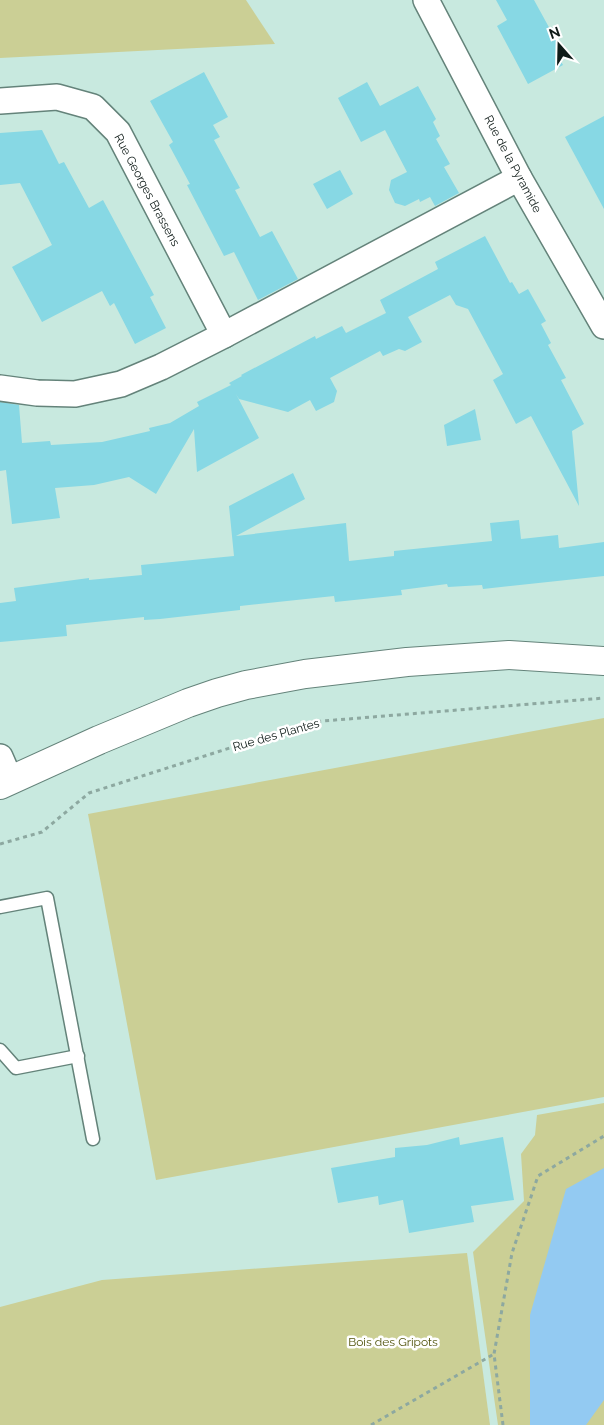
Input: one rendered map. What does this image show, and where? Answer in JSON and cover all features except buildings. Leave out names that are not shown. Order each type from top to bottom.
[{"type":"street","name":"Rue de la Pyramide","points":[[426,0],[519,178],[604,326]]},
{"type":"street","name":"Rue Georges Brassens","points":[[0,101],[57,97],[93,107],[118,132],[224,336]]},
{"type":"street","points":[[0,388],[37,393],[75,394],[121,384],[224,336],[519,178]]},
{"type":"street","points":[[3,774],[99,740],[217,693],[305,674],[407,662],[509,655],[604,661]]},
{"type":"lane","points":[[0,907],[47,898],[93,1139]]},
{"type":"lane","points":[[0,1050],[16,1068],[78,1056]]},
{"type":"path","name":"Rue des Plantes","points":[[0,844],[42,832],[89,793],[311,722],[604,698]]},
{"type":"path","points":[[502,1425],[494,1354],[512,1253],[538,1176],[604,1136]]},
{"type":"path","points":[[371,1425],[494,1354]]},
{"type":"green space","points":[[0,0],[246,0],[275,44],[0,58]]},
{"type":"green space","points":[[604,718],[604,1097],[156,1180],[88,814]]},
{"type":"green space","points":[[604,1103],[604,1425],[498,1425],[473,1252],[524,1201],[521,1154],[535,1135],[537,1115]]},
{"type":"green space","name":"Bois des Gripots","points":[[467,1253],[490,1425],[0,1425],[0,1307],[102,1280]]},
{"type":"water","points":[[604,1168],[604,1400],[586,1425],[530,1425],[530,1315],[566,1189]]}]
